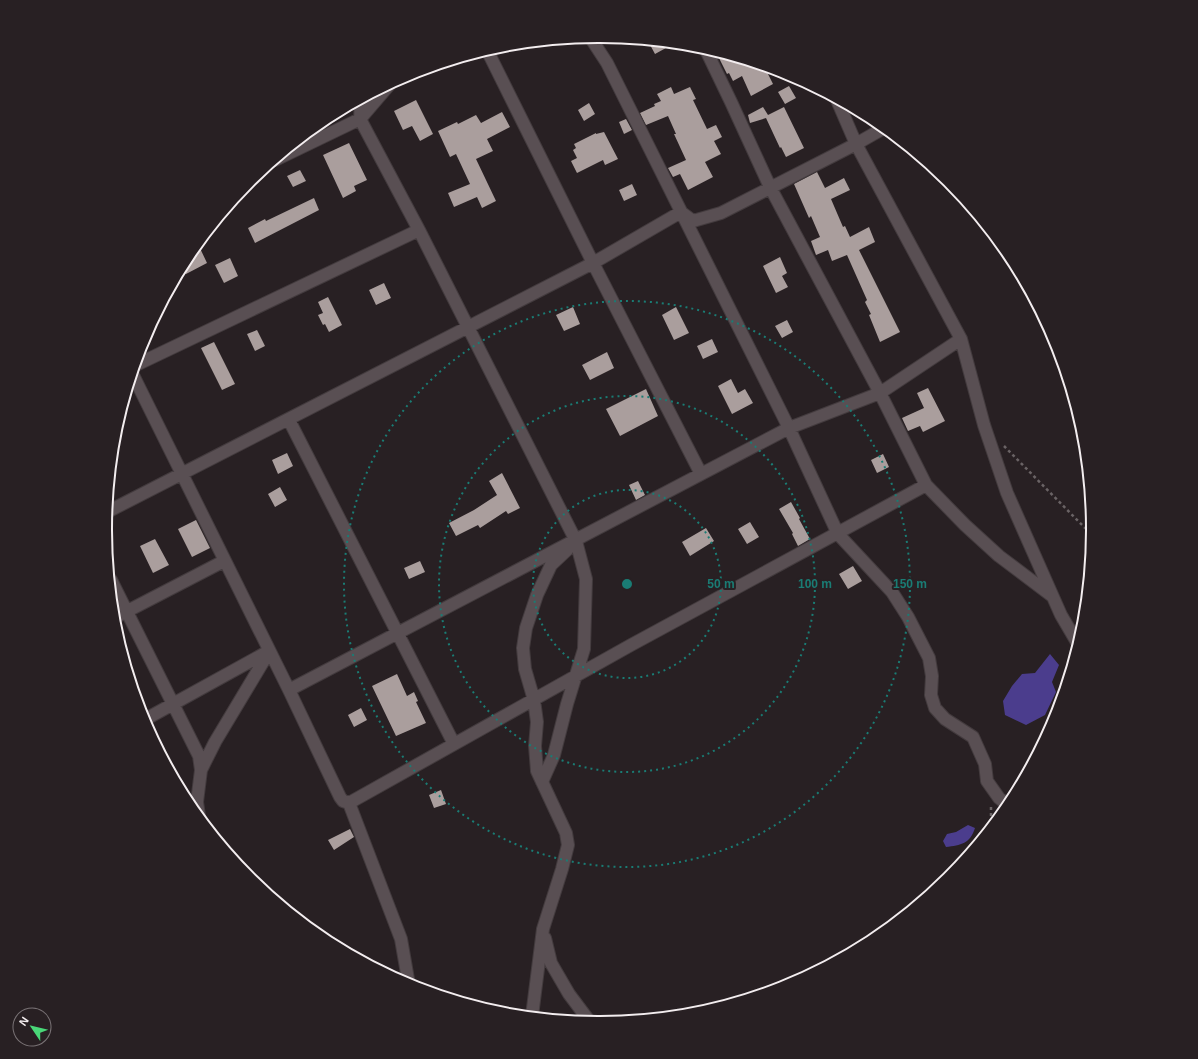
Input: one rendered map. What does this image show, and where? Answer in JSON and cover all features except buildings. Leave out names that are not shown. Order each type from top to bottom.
[{"type":"street","points":[[594,43],[607,63],[789,428],[838,534],[892,592],[908,617],[929,658],[932,676],[931,695],[934,708],[945,720],[973,737],[986,764],[987,781],[999,798],[1003,801]]},
{"type":"street","points":[[490,56],[593,263],[701,474]]},
{"type":"street","points":[[709,56],[770,187],[880,393],[926,485],[965,525],[999,556],[1053,597]]},
{"type":"street","points":[[295,150],[360,119],[381,95]]},
{"type":"street","points":[[361,105],[360,119],[420,230],[576,541],[586,579],[584,649],[577,676],[567,704],[554,755],[542,782]]},
{"type":"street","points":[[840,107],[856,144],[961,338],[984,426],[1007,493],[1061,615],[1073,636]]},
{"type":"street","points":[[681,212],[693,221],[721,213],[878,131]]},
{"type":"street","points":[[113,509],[470,328],[593,263],[681,212]]},
{"type":"street","points":[[142,362],[420,230]]},
{"type":"street","points":[[289,690],[576,541],[789,428],[880,393],[961,338]]},
{"type":"street","points":[[135,382],[270,651],[340,797],[343,801],[349,803],[926,485]]},
{"type":"street","points":[[289,420],[454,744]]},
{"type":"street","points":[[533,1012],[543,929],[568,845],[566,833],[537,771],[534,746],[537,722],[534,700],[525,669],[523,648],[526,628],[537,595],[551,565],[576,541]]},
{"type":"street","points":[[121,615],[224,561]]},
{"type":"street","points":[[117,594],[199,756],[201,770],[198,806]]},
{"type":"street","points":[[150,716],[270,651]]},
{"type":"street","points":[[201,770],[270,651]]},
{"type":"street","points":[[349,803],[401,939],[408,977]]},
{"type":"street","points":[[543,929],[551,963],[569,994],[585,1016]]},
{"type":"path","points":[[1000,442],[1086,529]]},
{"type":"shaded area","points":[[1050,654],[1059,665],[1052,682],[1056,692],[1045,715],[1026,725],[1005,715],[1003,701],[1012,686],[1022,674],[1035,673]]},
{"type":"shaded area","points":[[968,825],[975,828],[968,841],[946,847],[943,841],[947,834],[956,832]]}]
